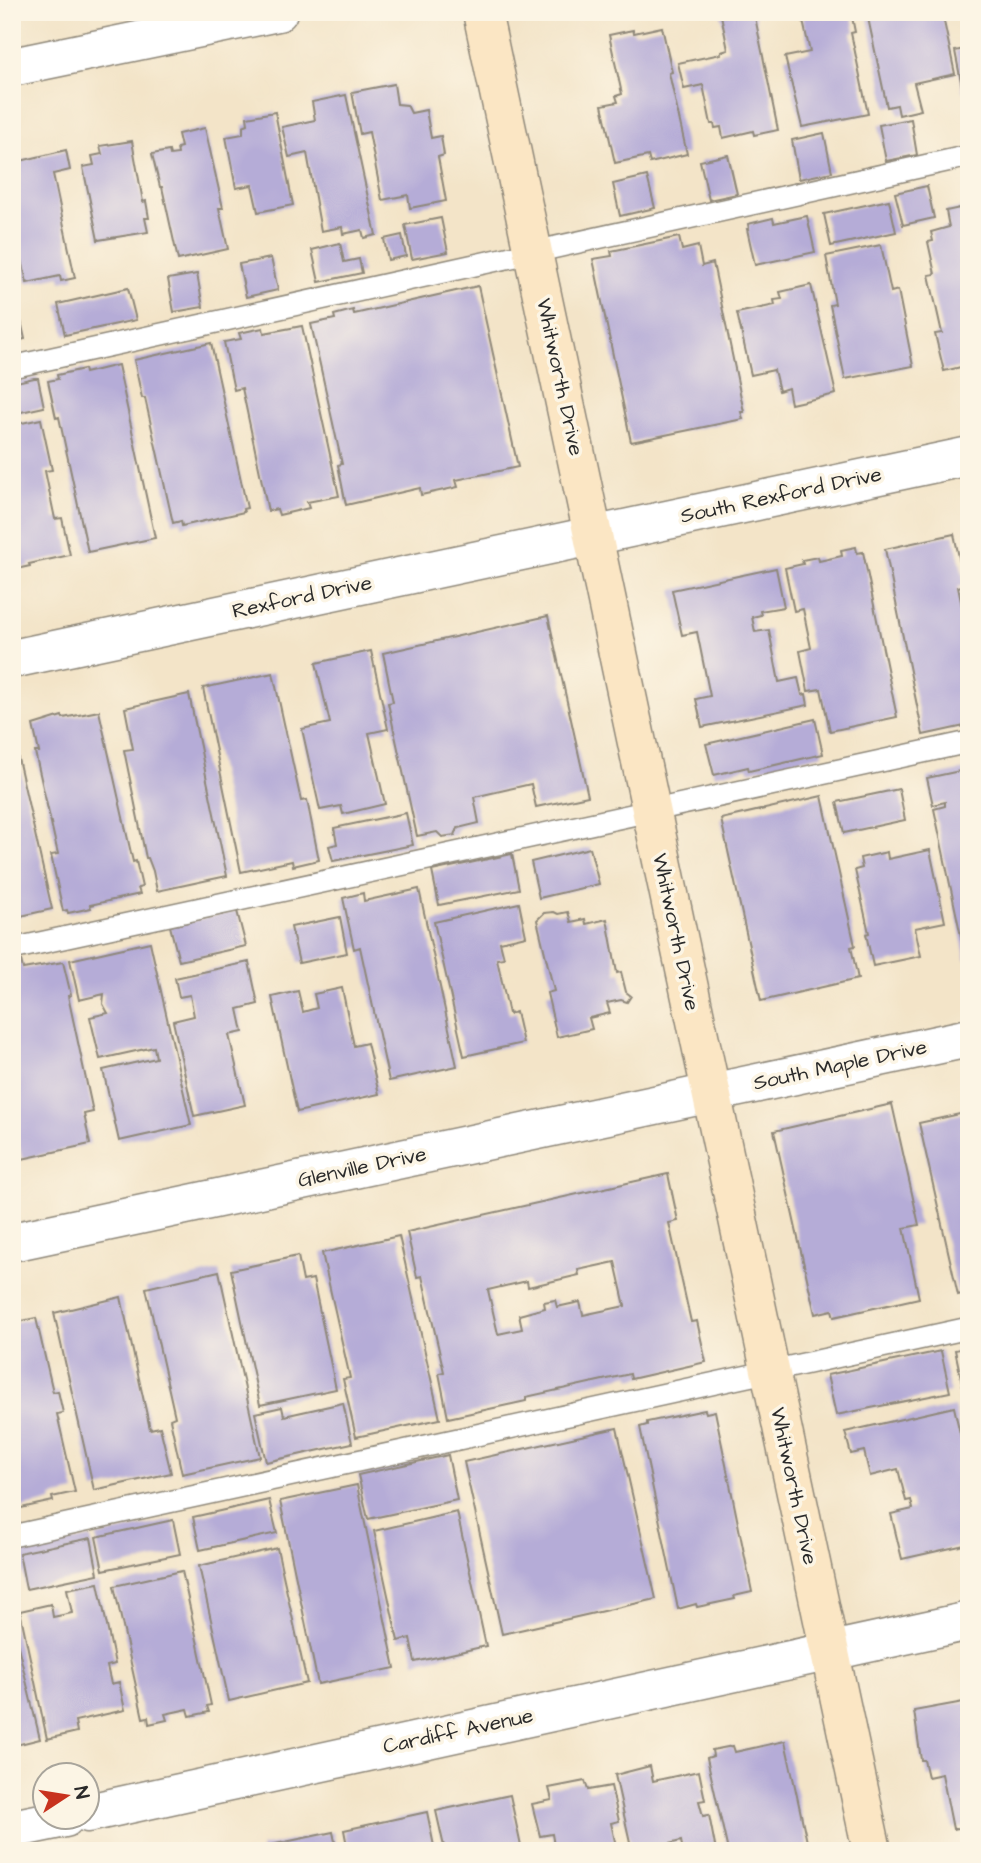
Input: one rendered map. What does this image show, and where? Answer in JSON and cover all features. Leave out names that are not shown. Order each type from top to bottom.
[{"type":"street","points":[[12,67],[278,12]]},
{"type":"street","name":"Whitworth Drive","points":[[482,12],[872,1851]]},
{"type":"street","name":"South Rexford Drive","points":[[593,535],[969,456]]},
{"type":"street","name":"Rexford Drive","points":[[12,659],[593,535]]},
{"type":"street","name":"South Maple Drive","points":[[711,1092],[969,1038]]},
{"type":"street","name":"Glenville Drive","points":[[12,1242],[711,1092]]},
{"type":"street","name":"Cardiff Avenue","points":[[102,1809],[969,1621]]},
{"type":"street","points":[[12,1829],[32,1825]]},
{"type":"lane","points":[[12,367],[969,156]]},
{"type":"lane","points":[[12,949],[969,742]]},
{"type":"lane","points":[[12,1536],[969,1328]]},
{"type":"building","points":[[754,12],[778,130],[754,135],[753,131],[723,138],[721,127],[715,128],[714,124],[711,124],[703,85],[684,89],[678,63],[721,54],[728,50],[721,15]]},
{"type":"building","points":[[801,12],[851,12],[855,32],[851,33],[868,114],[802,127],[785,57],[810,52]]},
{"type":"building","points":[[891,12],[942,12],[955,74],[914,83],[921,110],[899,115],[897,105],[887,107],[868,18]]},
{"type":"building","points":[[962,12],[969,12],[969,36],[968,36]]},
{"type":"building","points":[[662,27],[687,154],[650,163],[648,156],[615,163],[602,105],[618,102],[616,96],[622,94],[609,35]]},
{"type":"building","points":[[969,48],[969,90],[963,92],[955,51]]},
{"type":"building","points":[[394,84],[397,104],[407,105],[411,113],[426,110],[431,138],[441,136],[444,155],[438,157],[446,201],[410,208],[408,195],[382,200],[369,132],[360,134],[352,92]]},
{"type":"building","points":[[346,95],[376,235],[364,238],[362,230],[343,234],[342,227],[321,231],[307,153],[289,157],[282,127],[315,120],[312,102]]},
{"type":"building","points":[[275,112],[293,205],[258,212],[252,185],[236,188],[226,137],[243,134],[243,126],[248,124],[247,117]]},
{"type":"building","points":[[911,119],[917,155],[886,161],[879,125]]},
{"type":"building","points":[[205,128],[223,208],[219,208],[228,249],[178,260],[152,154],[169,151],[170,155],[178,154],[177,148],[181,147],[178,134]]},
{"type":"building","points":[[824,133],[832,172],[799,179],[792,140]]},
{"type":"building","points":[[132,141],[143,202],[146,201],[149,218],[145,218],[148,232],[98,240],[83,167],[94,165],[92,156],[102,154],[100,146]]},
{"type":"building","points":[[66,150],[70,170],[53,174],[75,278],[61,281],[60,276],[27,283],[22,260],[17,261],[14,246],[18,245],[13,216],[18,215],[12,188],[12,163]]},
{"type":"building","points":[[728,155],[737,194],[709,200],[700,161]]},
{"type":"building","points":[[647,176],[655,208],[620,216],[613,184]]},
{"type":"building","points":[[927,186],[934,218],[903,225],[895,193]]},
{"type":"building","points":[[889,200],[896,232],[831,246],[824,214]]},
{"type":"building","points":[[969,206],[969,379],[964,380],[961,367],[944,371],[935,334],[942,333],[929,275],[935,274],[928,242],[933,241],[931,232],[949,227],[946,211]]},
{"type":"building","points":[[807,216],[815,252],[755,265],[748,224],[773,218],[774,223]]},
{"type":"building","points":[[441,218],[448,252],[412,259],[405,225]]},
{"type":"building","points":[[402,235],[406,256],[388,260],[384,239]]},
{"type":"building","points":[[679,237],[682,250],[698,246],[702,266],[713,263],[744,412],[741,412],[743,419],[631,442],[593,259],[612,256],[611,251]]},
{"type":"building","points":[[340,243],[344,262],[359,259],[362,273],[319,282],[312,250]]},
{"type":"building","points":[[881,245],[891,292],[898,290],[913,366],[845,379],[830,305],[835,304],[826,256]]},
{"type":"building","points":[[271,258],[278,290],[246,297],[239,264]]},
{"type":"building","points":[[197,274],[203,307],[174,312],[168,279]]},
{"type":"building","points":[[12,281],[25,339],[12,342]]},
{"type":"building","points":[[811,285],[836,394],[791,404],[788,388],[779,391],[774,370],[751,375],[737,313],[775,305],[774,300],[782,299],[780,292]]},
{"type":"building","points":[[478,286],[518,467],[456,480],[458,487],[421,495],[420,488],[346,505],[338,465],[342,464],[311,324],[335,319],[334,315],[353,310],[354,314]]},
{"type":"building","points":[[128,288],[136,320],[65,335],[58,304]]},
{"type":"building","points":[[302,326],[339,496],[307,502],[309,508],[279,515],[277,509],[268,511],[242,388],[234,390],[224,342],[241,339],[239,333],[263,328],[264,333]]},
{"type":"building","points":[[211,343],[247,508],[243,509],[244,512],[182,526],[181,521],[173,523],[134,360]]},
{"type":"building","points":[[118,365],[155,538],[88,552],[59,417],[56,418],[48,381],[58,379],[57,375],[84,369],[85,373]]},
{"type":"building","points":[[38,378],[44,407],[12,414],[12,383]]},
{"type":"building","points":[[41,419],[52,470],[45,471],[55,519],[62,518],[70,555],[12,570],[12,425]]},
{"type":"building","points":[[954,534],[965,585],[958,587],[963,611],[967,610],[969,618],[969,725],[923,735],[885,549]]},
{"type":"building","points":[[856,547],[857,553],[863,552],[897,717],[830,731],[821,689],[808,691],[800,651],[811,648],[803,609],[794,611],[785,568],[803,564],[802,560],[818,557],[819,561],[842,556],[841,550]]},
{"type":"building","points":[[776,568],[784,607],[760,611],[761,615],[752,617],[755,632],[769,630],[779,682],[798,678],[802,695],[806,694],[808,705],[702,727],[696,699],[710,696],[697,632],[682,635],[672,590]]},
{"type":"building","points":[[548,616],[588,796],[536,807],[531,784],[474,797],[479,823],[458,828],[455,835],[442,837],[437,832],[417,836],[388,703],[393,702],[383,653]]},
{"type":"building","points":[[371,651],[388,729],[369,733],[385,804],[343,814],[341,806],[320,810],[302,729],[330,723],[316,663]]},
{"type":"building","points":[[273,673],[301,801],[307,800],[319,860],[293,866],[292,861],[241,872],[203,688]]},
{"type":"building","points":[[189,694],[227,876],[157,891],[153,871],[146,858],[124,750],[133,749],[125,708]]},
{"type":"building","points":[[99,711],[133,862],[136,861],[142,887],[138,888],[140,894],[90,905],[91,908],[68,913],[67,910],[63,911],[51,855],[58,854],[35,752],[39,752],[33,725],[62,716],[63,718]]},
{"type":"building","points":[[815,719],[823,754],[749,771],[748,767],[714,775],[706,744]]},
{"type":"building","points":[[12,732],[52,909],[12,918]]},
{"type":"building","points":[[969,769],[969,959],[966,960],[934,809],[945,806],[945,802],[933,805],[927,778]]},
{"type":"building","points":[[899,789],[905,820],[844,833],[837,802]]},
{"type":"building","points":[[822,796],[855,946],[851,947],[858,979],[761,1001],[721,819]]},
{"type":"building","points":[[406,813],[413,845],[333,861],[329,846],[337,844],[334,828]]},
{"type":"building","points":[[590,848],[599,884],[539,898],[531,862]]},
{"type":"building","points":[[930,850],[945,922],[915,928],[921,956],[873,966],[866,934],[869,933],[855,870],[862,868],[860,858],[887,852],[888,859]]},
{"type":"building","points":[[512,854],[519,889],[439,905],[432,871]]},
{"type":"building","points":[[419,889],[457,1066],[389,1081],[360,947],[354,949],[343,898],[363,893],[364,901]]},
{"type":"building","points":[[519,903],[526,936],[500,942],[504,958],[497,959],[509,1014],[516,1012],[523,1043],[464,1056],[434,922]]},
{"type":"building","points":[[237,911],[246,946],[179,961],[170,926]]},
{"type":"building","points":[[568,912],[571,922],[585,919],[586,924],[607,919],[617,973],[621,972],[626,992],[631,996],[627,1002],[621,1000],[607,1003],[610,1013],[589,1018],[592,1029],[557,1037],[547,993],[554,991],[537,920],[544,913]]},
{"type":"building","points":[[340,917],[347,953],[299,963],[291,927]]},
{"type":"building","points":[[150,942],[191,1125],[119,1141],[103,1070],[156,1058],[154,1047],[100,1059],[90,1017],[108,1013],[103,1004],[104,994],[79,1000],[70,960]]},
{"type":"building","points":[[21,960],[23,969],[63,962],[93,1112],[84,1114],[90,1144],[22,1159],[12,1112],[12,962]]},
{"type":"building","points":[[249,962],[258,1004],[238,1009],[243,1032],[229,1035],[245,1105],[194,1116],[173,1021],[194,1016],[190,995],[179,997],[175,978]]},
{"type":"building","points":[[342,988],[354,1046],[367,1043],[379,1094],[297,1112],[272,997],[298,991],[303,1012],[317,1008],[314,994]]},
{"type":"building","points":[[892,1104],[919,1225],[904,1228],[919,1298],[834,1317],[832,1310],[815,1314],[774,1131]]},
{"type":"building","points":[[969,1112],[969,1292],[958,1295],[919,1123]]},
{"type":"building","points":[[668,1174],[678,1221],[669,1223],[691,1322],[697,1321],[706,1362],[631,1379],[630,1374],[448,1418],[439,1373],[444,1372],[422,1276],[417,1277],[407,1232]],"holes":[[[615,1262],[625,1306],[583,1315],[580,1302],[557,1307],[555,1300],[544,1302],[545,1308],[519,1315],[522,1329],[498,1334],[488,1290],[527,1281],[528,1287],[579,1275],[578,1270]]]},
{"type":"building","points":[[399,1236],[440,1419],[356,1437],[343,1379],[350,1378],[322,1253]]},
{"type":"building","points":[[298,1256],[303,1281],[313,1279],[336,1389],[260,1405],[231,1270]]},
{"type":"building","points":[[219,1271],[260,1457],[182,1474],[170,1419],[175,1417],[146,1288]]},
{"type":"building","points":[[121,1297],[150,1429],[160,1427],[171,1473],[94,1490],[54,1313]]},
{"type":"building","points":[[36,1318],[53,1392],[58,1391],[63,1413],[57,1414],[75,1492],[52,1497],[53,1501],[12,1510],[12,1323]]},
{"type":"building","points":[[969,1347],[969,1401],[966,1401],[955,1350]]},
{"type":"building","points":[[941,1351],[950,1392],[836,1415],[827,1375]]},
{"type":"building","points":[[343,1403],[352,1443],[266,1462],[255,1413],[282,1407],[284,1416]]},
{"type":"building","points":[[954,1407],[969,1473],[969,1544],[902,1559],[891,1514],[913,1509],[911,1500],[906,1501],[898,1469],[870,1476],[864,1451],[851,1454],[845,1432]]},
{"type":"building","points":[[705,1410],[706,1413],[715,1411],[752,1592],[734,1596],[735,1599],[678,1609],[640,1427],[647,1425],[647,1422]]},
{"type":"building","points":[[617,1428],[656,1599],[502,1634],[464,1462]]},
{"type":"building","points":[[448,1455],[457,1500],[368,1519],[358,1475]]},
{"type":"building","points":[[357,1485],[395,1668],[318,1684],[280,1501]]},
{"type":"building","points":[[269,1500],[277,1533],[200,1550],[193,1517]]},
{"type":"building","points":[[457,1512],[486,1646],[415,1662],[410,1638],[398,1641],[374,1531]]},
{"type":"building","points":[[173,1520],[180,1554],[103,1570],[96,1537]]},
{"type":"building","points":[[91,1538],[98,1574],[26,1589],[19,1553]]},
{"type":"building","points":[[277,1548],[307,1683],[229,1701],[199,1566]]},
{"type":"building","points":[[182,1571],[211,1705],[207,1706],[209,1712],[190,1716],[188,1709],[165,1714],[167,1720],[149,1724],[148,1717],[143,1718],[114,1586]]},
{"type":"building","points":[[98,1583],[115,1664],[107,1666],[111,1684],[119,1682],[125,1710],[75,1721],[77,1732],[47,1739],[20,1611],[51,1604],[53,1617],[72,1613],[67,1589]]},
{"type":"building","points":[[12,1621],[40,1739],[12,1746]]},
{"type":"building","points":[[969,1701],[969,1826],[953,1829],[942,1774],[928,1777],[924,1760],[921,1760],[914,1711]]},
{"type":"building","points":[[785,1741],[809,1851],[728,1851],[707,1758],[713,1756],[712,1750],[733,1746],[735,1752]]},
{"type":"building","points":[[650,1766],[653,1781],[699,1771],[705,1800],[699,1801],[703,1816],[709,1815],[716,1851],[683,1851],[681,1841],[665,1845],[666,1851],[632,1851],[615,1775]]},
{"type":"building","points":[[585,1781],[588,1790],[611,1786],[619,1821],[611,1823],[617,1851],[555,1851],[552,1834],[540,1836],[532,1804],[552,1800],[549,1788]]},
{"type":"building","points":[[510,1795],[522,1851],[445,1851],[436,1811]]},
{"type":"building","points":[[427,1812],[435,1851],[348,1851],[344,1830]]},
{"type":"building","points":[[333,1832],[337,1851],[262,1851],[261,1847]]}]
